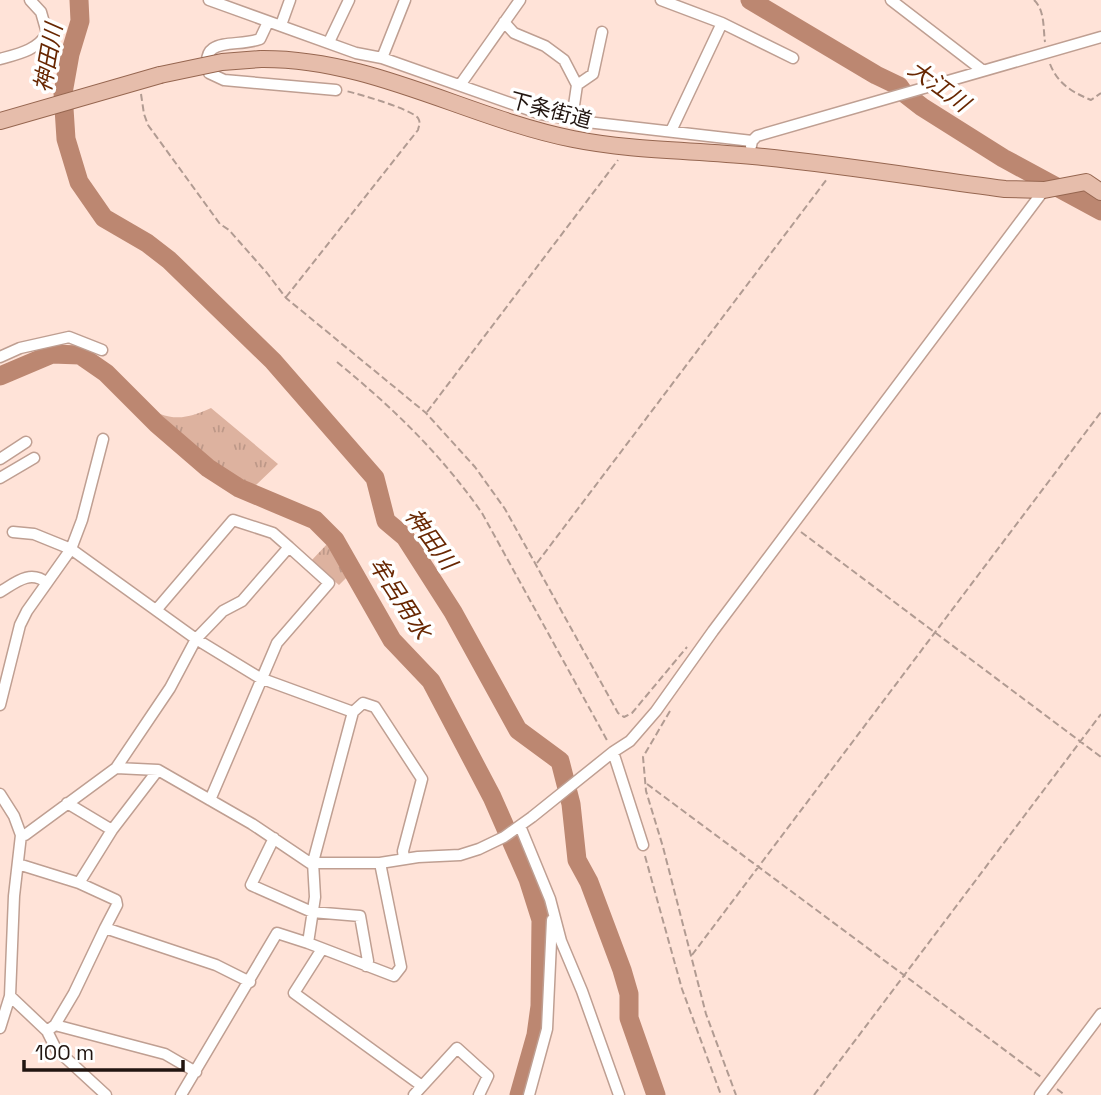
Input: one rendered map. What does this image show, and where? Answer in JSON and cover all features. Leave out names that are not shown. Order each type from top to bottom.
[{"type":"main road","name":"下条街道","points":[[0,121],[160,75],[222,62],[261,59],[311,62],[361,72],[533,130],[575,140],[678,151],[751,148],[837,165],[1005,189],[1047,189],[1086,182],[1101,192]]},
{"type":"street","points":[[0,59],[18,54],[42,42],[47,33],[41,12],[30,0]]},
{"type":"street","points":[[209,0],[227,3],[268,22],[356,52],[382,58],[526,110],[572,119],[675,131],[751,148],[757,136],[1101,37]]},
{"type":"street","points":[[281,26],[290,0]]},
{"type":"street","points":[[329,42],[349,0]]},
{"type":"street","points":[[382,58],[405,0]]},
{"type":"street","points":[[460,85],[520,0]]},
{"type":"street","points":[[661,0],[722,23],[793,58]]},
{"type":"street","points":[[891,0],[982,70]]},
{"type":"street","points":[[268,22],[260,39],[215,47],[208,52],[205,59],[209,73],[223,80],[336,90]]},
{"type":"street","points":[[504,22],[514,33],[555,52],[572,72],[577,85],[572,119]]},
{"type":"street","points":[[678,151],[675,131],[722,23]]},
{"type":"street","points":[[577,85],[593,74],[602,32]]},
{"type":"street","points":[[401,85],[408,67]]},
{"type":"street","points":[[116,768],[158,771],[274,838],[310,863],[380,863],[460,855],[504,837],[630,741],[656,711],[792,525],[1047,189]]},
{"type":"street","points":[[0,357],[20,348],[69,337],[102,350]]},
{"type":"street","points":[[0,705],[2,684],[20,625],[71,549],[82,520],[103,439]]},
{"type":"street","points":[[0,459],[26,442]]},
{"type":"street","points":[[0,478],[34,458]]},
{"type":"street","points":[[157,609],[233,520],[273,533],[329,583],[277,643],[210,800]]},
{"type":"street","points":[[13,532],[34,534],[71,549],[196,639],[260,678],[353,712]]},
{"type":"street","points":[[21,835],[25,835],[116,768],[170,688],[196,639],[223,611],[242,601],[289,547]]},
{"type":"street","points":[[0,592],[24,578],[33,576],[47,583]]},
{"type":"street","points":[[308,943],[315,897],[313,862],[353,712],[363,703],[375,707],[422,779],[403,851],[404,859]]},
{"type":"street","points":[[611,754],[643,845]]},
{"type":"street","points":[[79,883],[112,830],[158,771]]},
{"type":"street","points":[[0,794],[14,816],[21,835],[14,896],[10,996],[0,1028]]},
{"type":"street","points":[[67,803],[112,830]]},
{"type":"street","points":[[519,827],[554,914],[619,1095]]},
{"type":"street","points":[[274,838],[251,885],[312,912],[360,916],[368,961],[366,966]]},
{"type":"street","points":[[184,1094],[277,933],[394,976],[401,968],[380,863]]},
{"type":"street","points":[[18,864],[79,883],[117,900],[74,993],[51,1028],[56,1049],[106,1095]]},
{"type":"street","points":[[0,895],[14,896]]},
{"type":"street","points":[[529,1095],[547,1029],[554,914]]},
{"type":"street","points":[[105,928],[216,965],[250,982]]},
{"type":"street","points":[[323,949],[294,993],[422,1086]]},
{"type":"street","points":[[10,996],[51,1028],[165,1054],[196,1072]]},
{"type":"street","points":[[1040,1095],[1101,1014]]},
{"type":"street","points":[[414,1095],[457,1048],[488,1076],[479,1095]]},
{"type":"path","points":[[139,81],[148,125],[220,224],[229,230],[268,274],[285,298],[426,412],[488,483],[536,563],[618,713],[624,717],[632,713],[687,647]]},
{"type":"path","points":[[285,298],[420,125],[412,114],[369,97],[336,90]]},
{"type":"path","points":[[426,412],[618,161],[625,147]]},
{"type":"path","points":[[536,563],[837,165]]},
{"type":"path","points":[[337,362],[404,419],[441,457],[475,503],[611,754]]},
{"type":"path","points":[[691,956],[1101,412]]},
{"type":"path","points":[[792,525],[1101,757]]},
{"type":"path","points":[[673,706],[643,757],[646,791],[663,846],[706,1014],[736,1095]]},
{"type":"path","points":[[814,1095],[1101,714]]},
{"type":"path","points":[[646,783],[1065,1095]]},
{"type":"path","points":[[643,845],[682,989],[721,1095]]},
{"type":"green space","points":[[211,408],[278,464],[256,485],[243,481],[217,465],[160,414],[186,417]]},
{"type":"green space","points":[[328,543],[349,575],[339,585],[311,561]]},
{"type":"waterway","name":"神田川","points":[[79,0],[80,21],[70,54],[63,93],[66,139],[79,182],[104,218],[147,243],[169,260],[273,361],[375,478],[386,521],[405,537],[453,612],[518,730],[560,761],[571,804],[577,860],[589,882],[622,970],[629,994],[629,1018],[656,1095]]},
{"type":"waterway","name":"大江川","points":[[750,0],[899,86],[922,107],[1003,158],[1101,211]]},
{"type":"waterway","name":"牟呂用水","points":[[0,376],[52,354],[80,355],[106,373],[157,424],[208,468],[239,488],[315,520],[335,540],[392,640],[431,681],[492,797],[528,879],[541,920],[540,1006],[536,1035],[519,1095]]}]
